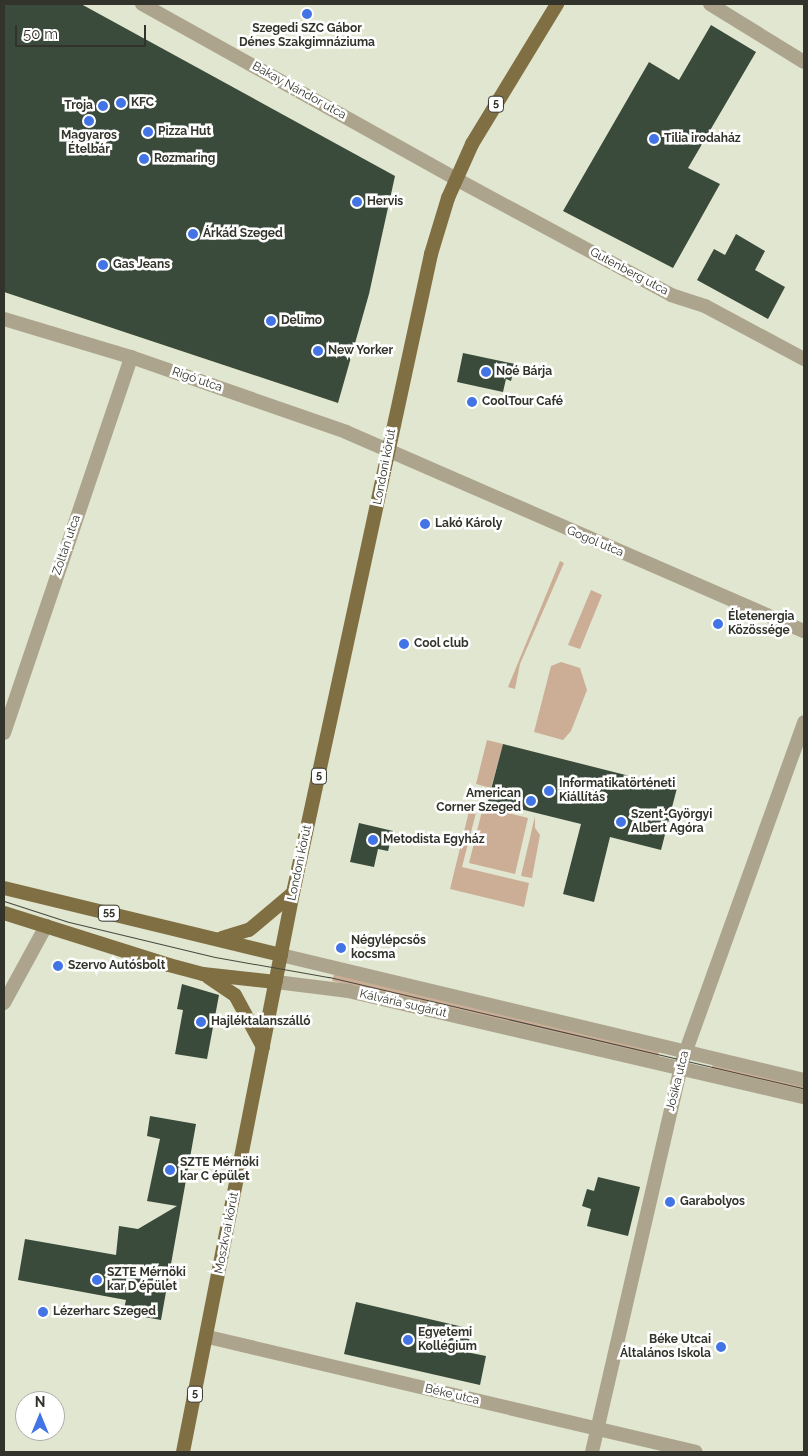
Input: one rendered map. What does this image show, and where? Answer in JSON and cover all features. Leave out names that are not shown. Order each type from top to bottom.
[{"type":"main road","name":"Londoni körút","points":[[281,955],[431,254],[456,179],[472,144],[557,4]]},
{"type":"main road","name":"Kálvária sugárút","points":[[4,888],[281,955]]},
{"type":"main road","points":[[214,939],[249,930],[293,893]]},
{"type":"main road","name":"Kálvária sugárút","points":[[4,912],[114,950],[203,974],[276,982]]},
{"type":"main road","name":"Moszkvai körút","points":[[183,1452],[208,1336],[281,955]]},
{"type":"main road","points":[[203,974],[235,995],[263,1047]]},
{"type":"street","name":"Bakay Nándor utca","points":[[142,4],[456,179]]},
{"type":"street","points":[[710,4],[804,62]]},
{"type":"street","name":"Gutenberg utca","points":[[456,179],[671,295],[705,306],[804,360]]},
{"type":"street","name":"Rigó utca","points":[[4,319],[131,357],[388,450]]},
{"type":"street","name":"Zoltán utca","points":[[4,733],[131,357]]},
{"type":"street","name":"Gogol utca","points":[[388,450],[804,631]]},
{"type":"street","name":"Jósika utca","points":[[592,1452],[685,1052],[804,722]]},
{"type":"street","points":[[4,1003],[46,926]]},
{"type":"street","name":"Kálvária sugárút","points":[[281,955],[804,1080]]},
{"type":"street","name":"Kálvária sugárút","points":[[276,982],[348,991],[804,1096]]},
{"type":"street","name":"Béke utca","points":[[208,1336],[696,1452]]},
{"type":"shaded area","points":[[560,561],[564,563],[520,664],[515,689],[508,687]]},
{"type":"shaded area","points":[[591,590],[602,595],[580,649],[568,645]]},
{"type":"shaded area","points":[[561,662],[580,668],[587,690],[571,731],[563,740],[534,732],[551,666]]},
{"type":"shaded area","points":[[487,740],[503,744],[491,788],[476,784]]},
{"type":"shaded area","points":[[471,803],[478,805],[462,867],[529,883],[524,907],[450,889]]},
{"type":"shaded area","points":[[483,807],[528,818],[515,874],[469,863]]},
{"type":"shaded area","points":[[535,816],[535,828],[540,835],[532,878],[521,876]]},
{"type":"shaded area","points":[[334,974],[659,1051],[658,1058],[332,981]]},
{"type":"shaded area","points":[[713,1063],[804,1084],[804,1093],[711,1071]]},
{"type":"building","name":"Árkád Szeged","points":[[4,4],[81,4],[395,176],[369,294],[338,403],[4,292]]},
{"type":"building","name":"Tilia irodaház","points":[[711,25],[756,52],[688,168],[720,184],[673,268],[563,211],[649,62],[679,80]]},
{"type":"building","points":[[736,234],[765,251],[755,270],[785,287],[768,319],[697,280],[714,249],[725,255]]},
{"type":"building","name":"Noé Bárja","points":[[463,353],[515,364],[511,381],[506,379],[503,392],[457,382]]},
{"type":"building","name":"Szent-Györgyi Albert Agóra","points":[[503,744],[677,788],[661,850],[610,837],[594,902],[563,894],[581,824],[488,801]]},
{"type":"building","name":"Metodista Egyház","points":[[359,823],[393,831],[388,851],[378,849],[374,867],[350,862]]},
{"type":"building","name":"Hajléktalanszálló","points":[[182,984],[219,995],[207,1059],[175,1054],[183,1010],[177,1009]]},
{"type":"building","points":[[150,1116],[196,1124],[161,1320],[123,1313],[126,1300],[18,1280],[25,1239],[116,1255],[119,1226],[138,1229],[177,1206],[147,1201],[160,1139],[147,1136]]},
{"type":"building","points":[[598,1177],[640,1187],[628,1236],[587,1226],[591,1209],[582,1206],[587,1189],[594,1191]]},
{"type":"building","name":"Egyetemi Kollégium","points":[[356,1302],[472,1329],[466,1352],[486,1356],[480,1385],[344,1354]]},
{"type":"tram line","points":[[4,901],[69,922],[215,957],[329,977],[804,1088]]},
{"type":"place","name":"Szegedi SZC Gábor Dénes Szakgimnáziuma","points":[[307,14]]},
{"type":"place","name":"KFC","points":[[121,103]]},
{"type":"place","name":"Troja","points":[[103,106]]},
{"type":"place","name":"Magyaros Ételbár","points":[[89,121]]},
{"type":"place","name":"Pizza Hut","points":[[148,132]]},
{"type":"place","name":"Tilia irodaház","points":[[654,139]]},
{"type":"place","name":"Rozmaring","points":[[144,159]]},
{"type":"place","name":"Hervis","points":[[357,202]]},
{"type":"place","name":"Árkád Szeged","points":[[193,234]]},
{"type":"place","name":"Gas Jeans","points":[[103,265]]},
{"type":"place","name":"Delimo","points":[[271,321]]},
{"type":"place","name":"New Yorker","points":[[318,351]]},
{"type":"place","name":"Noé Bárja","points":[[486,372]]},
{"type":"place","name":"CoolTour Café","points":[[472,402]]},
{"type":"place","name":"Lakó Károly","points":[[425,524]]},
{"type":"place","name":"Életenergia Közössége","points":[[718,624]]},
{"type":"place","name":"Cool club","points":[[404,644]]},
{"type":"place","name":"Informatikatörténeti Kiállítás","points":[[549,791]]},
{"type":"place","name":"American Corner Szeged","points":[[531,801]]},
{"type":"place","name":"Szent-Györgyi Albert Agóra","points":[[621,822]]},
{"type":"place","name":"Metodista Egyház","points":[[373,840]]},
{"type":"place","name":"Négylépcsős kocsma","points":[[341,948]]},
{"type":"place","name":"Szervo Autósbolt","points":[[58,966]]},
{"type":"place","name":"Hajléktalanszálló","points":[[201,1022]]},
{"type":"place","name":"SZTE Mérnöki kar C épület","points":[[170,1170]]},
{"type":"place","name":"Garabolyos","points":[[670,1202]]},
{"type":"place","name":"SZTE Mérnöki kar D épület","points":[[97,1280]]},
{"type":"place","name":"Lézerharc Szeged","points":[[43,1312]]},
{"type":"place","name":"Egyetemi Kollégium","points":[[408,1340]]},
{"type":"place","name":"Béke Utcai Általános Iskola","points":[[721,1347]]}]
